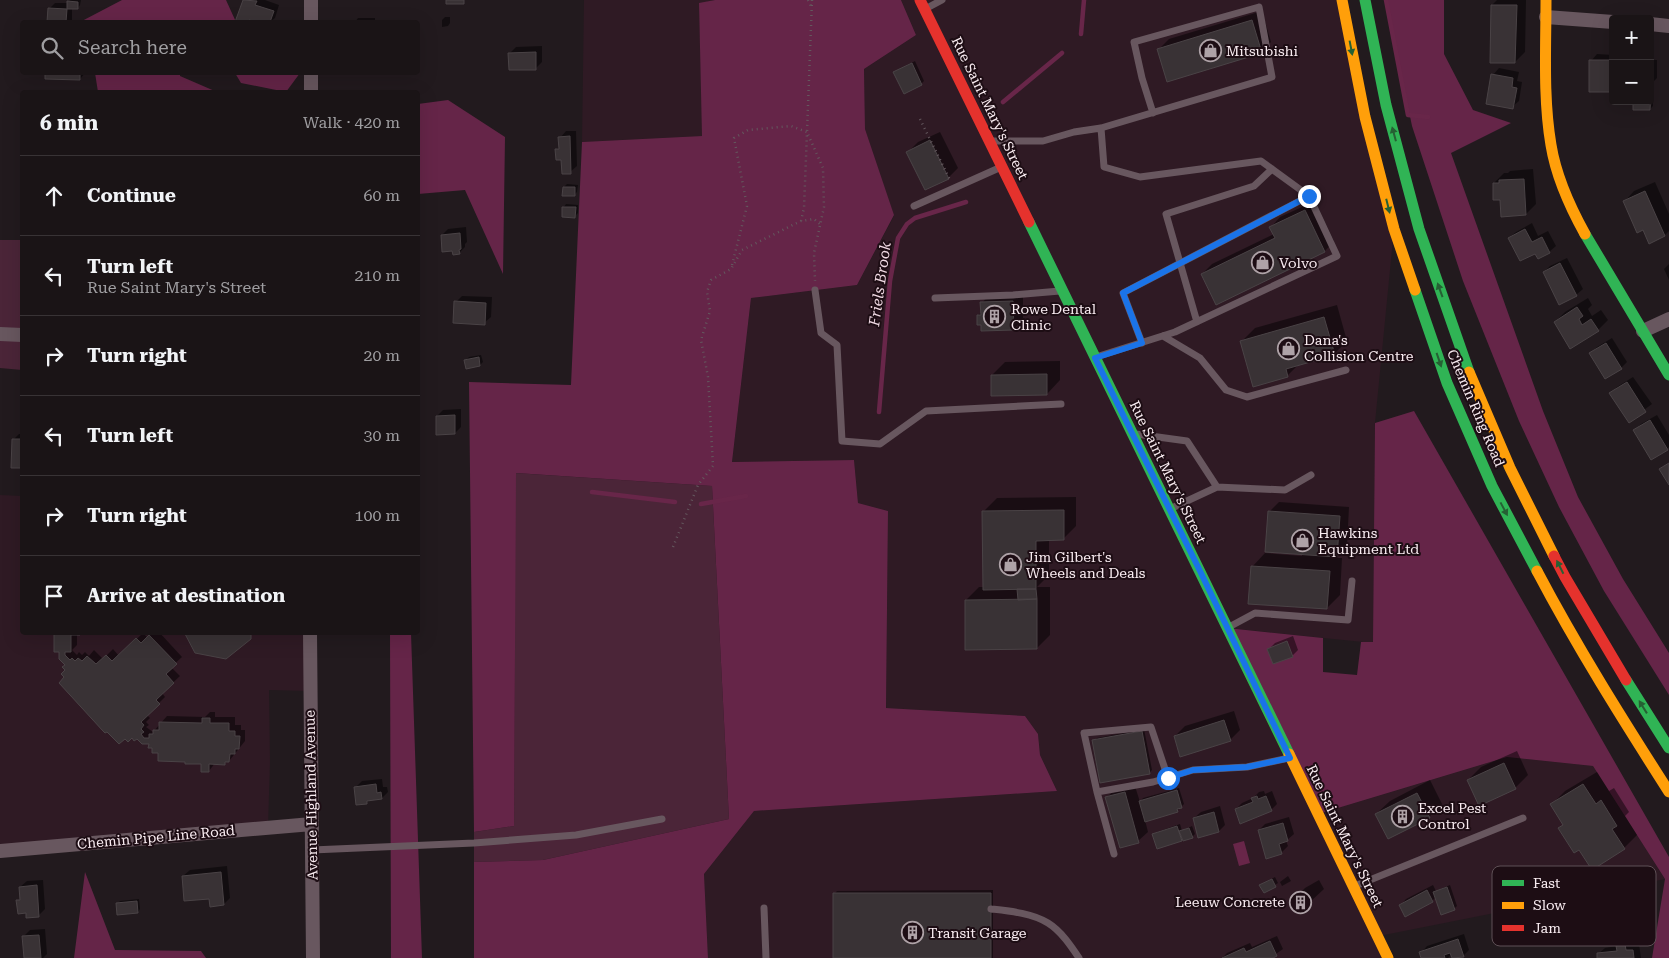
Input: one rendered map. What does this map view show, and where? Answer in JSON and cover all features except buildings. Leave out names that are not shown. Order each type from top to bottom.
[{"type":"main road","name":"Chemin Ring Road","points":[[1342,0],[1365,117],[1394,229],[1447,383],[1492,486],[1553,602],[1617,711],[1669,792]]},
{"type":"main road","name":"Chemin Ring Road","points":[[1364,0],[1386,105],[1419,229],[1473,382],[1510,468],[1565,576],[1627,682],[1669,748]]},
{"type":"main road","points":[[1546,0],[1547,116],[1551,147],[1560,178],[1571,209],[1669,375]]},
{"type":"main road","name":"Rue Saint Mary's Street","points":[[922,5],[1388,958]]},
{"type":"street","points":[[311,0],[311,20]]},
{"type":"street","points":[[1546,17],[1609,22]]},
{"type":"street","points":[[1654,24],[1669,26]]},
{"type":"street","points":[[311,75],[311,90]]},
{"type":"street","points":[[1643,331],[1669,319]]},
{"type":"street","points":[[0,334],[20,335]]},
{"type":"street","name":"Avenue Highland Avenue","points":[[310,635],[313,958]]},
{"type":"street","name":"Chemin Pipe Line Road","points":[[0,851],[312,824]]},
{"type":"lane","points":[[922,5],[942,0]]},
{"type":"lane","points":[[990,141],[1043,141],[1074,132],[1101,128],[1152,113],[1272,77],[1259,7],[1134,42],[1152,113]]},
{"type":"lane","points":[[1095,358],[1162,336],[1197,322],[1336,256],[1309,196],[1261,162],[1140,177],[1104,167],[1101,128]]},
{"type":"lane","points":[[914,206],[1002,166]]},
{"type":"lane","points":[[1197,322],[1166,214],[1254,186],[1272,169]]},
{"type":"lane","points":[[1142,343],[1123,293],[1309,196]]},
{"type":"lane","points":[[815,290],[821,333],[837,345],[842,441],[880,444],[926,411],[1061,404]]},
{"type":"lane","points":[[935,298],[1013,295],[1063,290]]},
{"type":"lane","points":[[1162,336],[1200,358],[1226,390],[1248,397],[1346,370]]},
{"type":"lane","points":[[1131,433],[1187,441],[1217,488]]},
{"type":"lane","points":[[1170,509],[1217,488],[1285,490],[1311,475]]},
{"type":"lane","points":[[1227,628],[1255,613],[1348,620],[1352,582]]},
{"type":"lane","points":[[1114,854],[1097,792],[1084,733],[1151,727],[1168,778]]},
{"type":"lane","points":[[1097,792],[1153,782],[1193,770],[1247,767],[1290,758]]},
{"type":"lane","points":[[1352,887],[1523,818]]},
{"type":"lane","points":[[312,850],[474,843],[576,835],[662,819]]},
{"type":"lane","points":[[764,908],[766,958]]},
{"type":"lane","points":[[991,909],[1022,913],[1047,923],[1068,942],[1079,958]]},
{"type":"path","points":[[808,0],[811,7]]},
{"type":"path","points":[[801,221],[804,208],[812,0]]},
{"type":"path","points":[[920,118],[954,188]]},
{"type":"path","points":[[731,269],[747,206],[734,138],[748,130],[790,126],[807,132],[823,168],[824,207],[814,253],[815,290]]},
{"type":"path","points":[[673,547],[698,485],[713,466],[708,377],[702,340],[710,311],[707,292],[711,280],[731,269],[742,250],[801,221],[814,220],[820,224]]},
{"type":"shaded area","points":[[122,0],[226,0],[235,20],[84,20]]},
{"type":"shaded area","points":[[584,0],[715,0],[699,4],[703,136],[582,142]]},
{"type":"shaded area","points":[[715,0],[901,0],[916,35],[864,69],[865,129],[894,215],[857,285],[751,298],[732,462],[854,460],[858,503],[888,511],[886,708],[1025,716],[1038,734],[1040,755],[1057,791],[754,811],[704,874],[708,958],[474,958],[474,862],[543,860],[729,819],[712,486],[516,473],[514,826],[474,832],[469,382],[571,385],[582,142],[702,136],[699,3]]},
{"type":"shaded area","points":[[901,0],[1342,0],[1394,229],[1375,423],[1373,643],[1227,628],[1318,814],[1507,757],[1593,766],[1665,879],[1656,881],[1656,866],[1492,866],[1492,913],[1379,936],[1389,958],[708,958],[704,874],[754,811],[1057,791],[1040,755],[1038,734],[1025,716],[886,708],[888,511],[858,503],[854,460],[732,462],[751,298],[857,285],[894,216],[865,129],[864,69],[916,35]]},
{"type":"shaded area","points":[[1386,0],[1444,0],[1444,54],[1473,110],[1511,123],[1451,153],[1543,411],[1578,497],[1623,579],[1669,653],[1669,695],[1604,591],[1559,507],[1519,421],[1463,281],[1412,126]]},
{"type":"shaded area","points":[[95,75],[180,75],[212,90],[98,90]]},
{"type":"shaded area","points":[[236,75],[299,75],[287,90],[276,90],[241,83]]},
{"type":"shaded area","points":[[448,100],[505,137],[503,274],[465,190],[420,194],[420,104]]},
{"type":"shaded area","points":[[0,240],[20,240],[20,370],[0,368]]},
{"type":"shaded area","points":[[1414,411],[1669,857],[1669,958],[1652,958],[1654,946],[1656,946],[1656,934],[1665,879],[1593,766],[1507,757],[1318,814],[1227,628],[1323,638],[1323,672],[1357,675],[1361,642],[1373,642],[1375,423]]},
{"type":"shaded area","points":[[515,473],[712,486],[729,819],[543,860],[474,862],[474,832],[514,826]]},
{"type":"shaded area","points":[[0,495],[20,496],[20,635],[310,635],[309,691],[269,690],[270,762],[268,827],[0,851]]},
{"type":"shaded area","points":[[390,635],[411,635],[422,958],[391,958]]},
{"type":"shaded area","points":[[1244,841],[1250,863],[1239,866],[1233,844]]},
{"type":"shaded area","points":[[85,872],[115,950],[201,951],[206,958],[74,958]]},
{"type":"waterway","name":"Friels Brook","points":[[1081,34],[1084,0]]},
{"type":"waterway","points":[[1386,0],[1408,115],[1428,117]]},
{"type":"waterway","name":"Friels Brook","points":[[1003,102],[1062,53]]},
{"type":"waterway","name":"Friels Brook","points":[[879,412],[890,281],[898,238],[907,224],[915,218],[966,202]]},
{"type":"waterway","name":"Friels Brook","points":[[592,492],[675,502]]},
{"type":"waterway","name":"Friels Brook","points":[[701,504],[746,496]]},
{"type":"traffic: fast","points":[[1365,0],[1386,105],[1419,229],[1469,372]]},
{"type":"traffic: fast","points":[[1029,222],[1289,754]]},
{"type":"traffic: fast","points":[[1585,234],[1669,375]]},
{"type":"traffic: fast","points":[[1415,290],[1447,383],[1492,486],[1537,571]]},
{"type":"traffic: fast","points":[[1626,680],[1669,748]]},
{"type":"traffic: slow","points":[[1342,0],[1365,117],[1394,229],[1415,290]]},
{"type":"traffic: slow","points":[[1546,0],[1545,55],[1548,127],[1556,168],[1564,191],[1585,234]]},
{"type":"traffic: slow","points":[[1469,372],[1510,468],[1554,556]]},
{"type":"traffic: slow","points":[[1537,571],[1584,655],[1669,792]]},
{"type":"traffic: slow","points":[[1289,754],[1388,958]]},
{"type":"traffic: jam","points":[[920,0],[1029,222]]},
{"type":"traffic: jam","points":[[1554,556],[1626,680]]},
{"type":"place","name":"Mitsubishi","points":[[1210,51]]},
{"type":"place","name":"Volvo","points":[[1263,263]]},
{"type":"place","name":"Rowe Dental Clinic","points":[[995,317]]},
{"type":"place","name":"Dana's Collision Centre","points":[[1288,348]]},
{"type":"place","name":"Hawkins Equipment Ltd","points":[[1302,541]]},
{"type":"place","name":"Jim Gilbert's Wheels and Deals","points":[[1010,565]]},
{"type":"place","name":"Excel Pest Control","points":[[1402,816]]},
{"type":"place","name":"Leeuw Concrete","points":[[1301,902]]},
{"type":"place","name":"Transit Garage","points":[[912,933]]},
{"type":"route","points":[[1168,778],[1193,770],[1247,767],[1290,758],[1095,358],[1142,343],[1123,293],[1309,196]]}]
